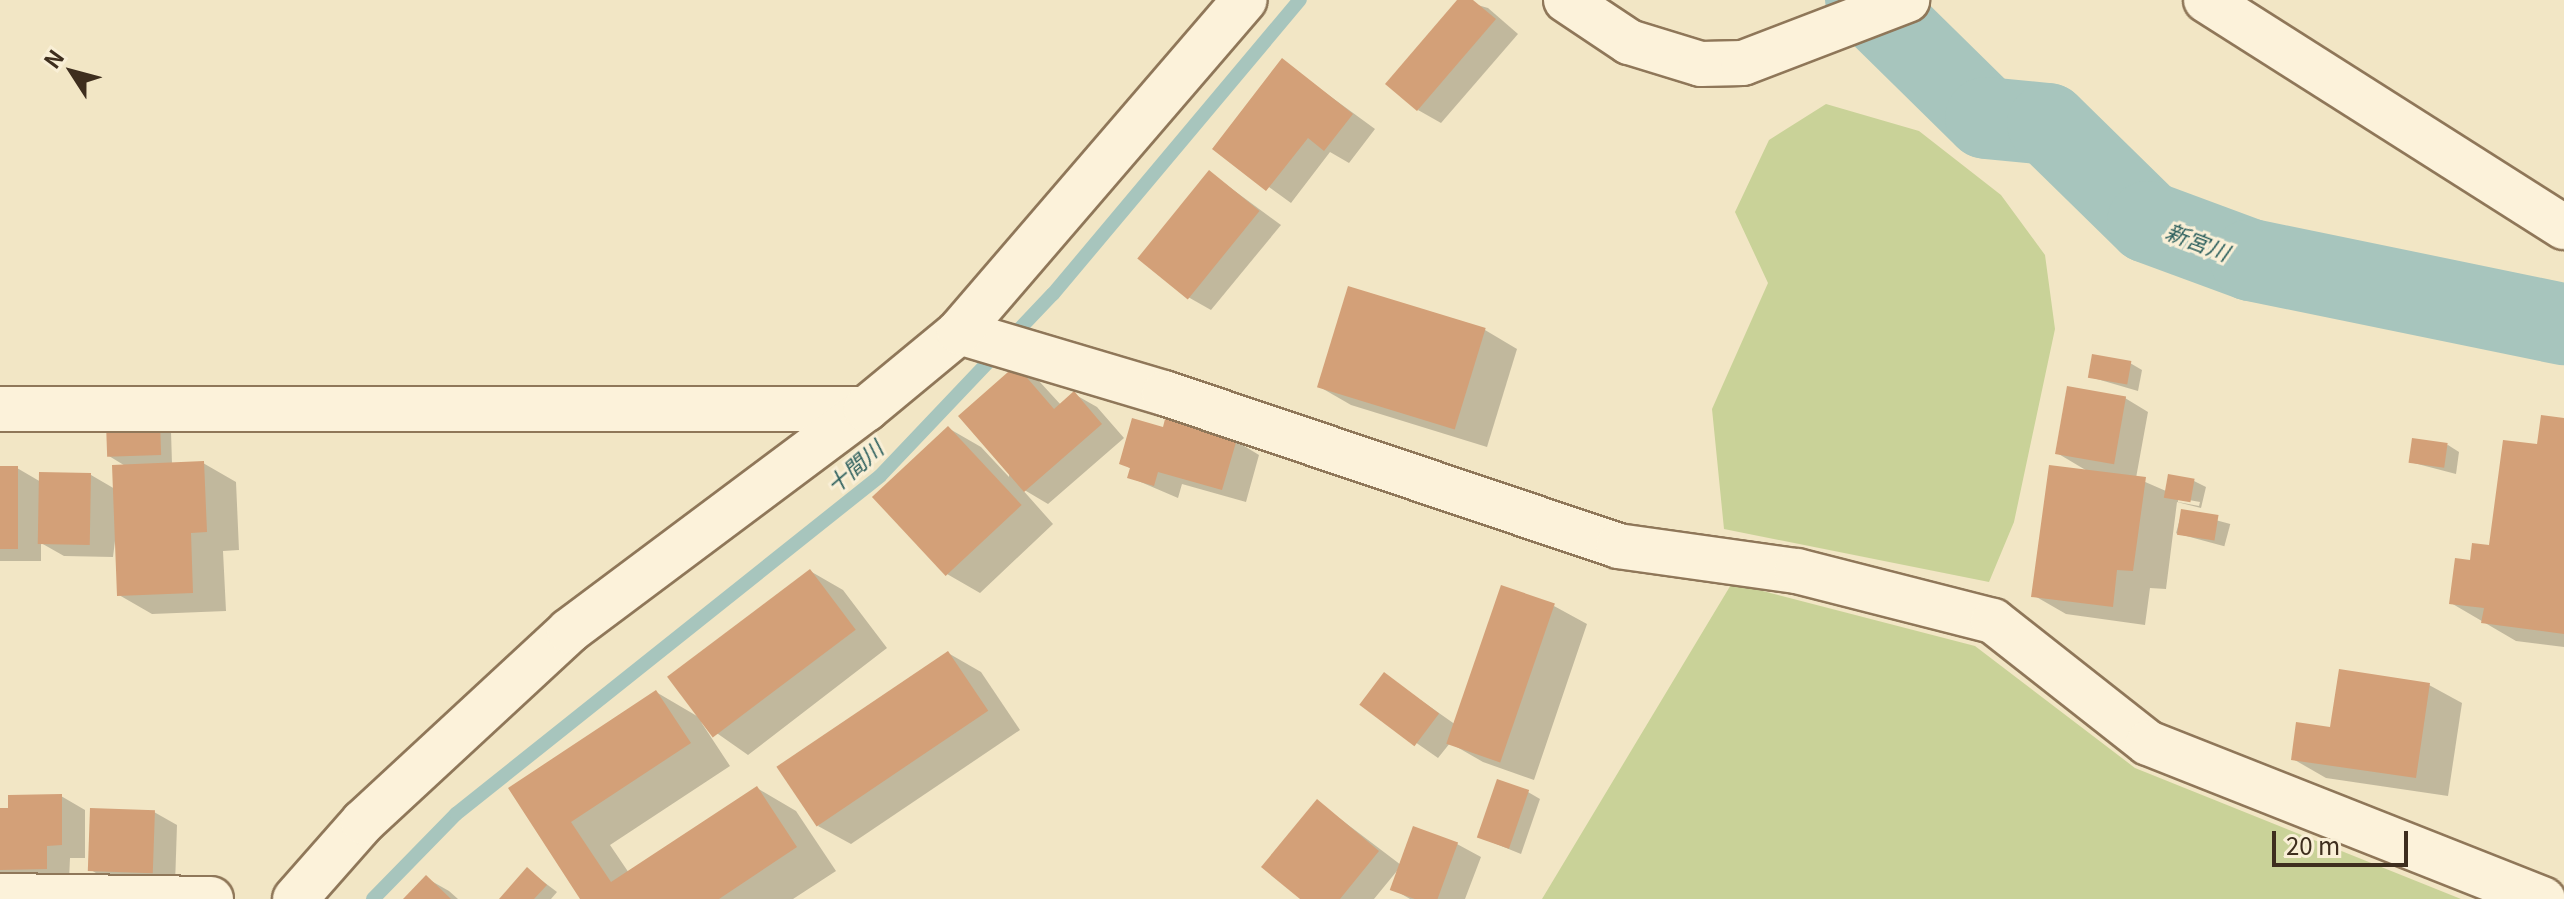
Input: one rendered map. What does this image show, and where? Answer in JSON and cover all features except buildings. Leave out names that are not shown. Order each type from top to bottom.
[{"type":"street","points":[[295,899],[363,822],[569,631],[866,409],[959,332],[1245,0]]},
{"type":"street","points":[[1566,0],[1629,42],[1701,64],[1743,63],[1799,45],[1907,0]]},
{"type":"street","points":[[2206,0],[2564,227]]},
{"type":"street","points":[[959,332],[1164,393],[1618,546],[1797,571],[1993,621],[2148,743],[2543,899]]},
{"type":"street","points":[[0,409],[866,409]]},
{"type":"street","points":[[0,896],[211,899]]},
{"type":"green space","points":[[1826,104],[1919,131],[2001,195],[2045,255],[2055,329],[2014,522],[1989,582],[1724,529],[1712,409],[1768,283],[1735,212],[1769,140]]},
{"type":"green space","points":[[1732,583],[1975,646],[2135,768],[2461,899],[1542,899]]},
{"type":"waterway","name":"十間川","points":[[373,899],[456,814],[880,476],[1053,294],[1300,0]]},
{"type":"waterway","name":"新宮川","points":[[1866,0],[1986,118],[2048,124],[2148,222],[2251,260],[2564,324]]}]
